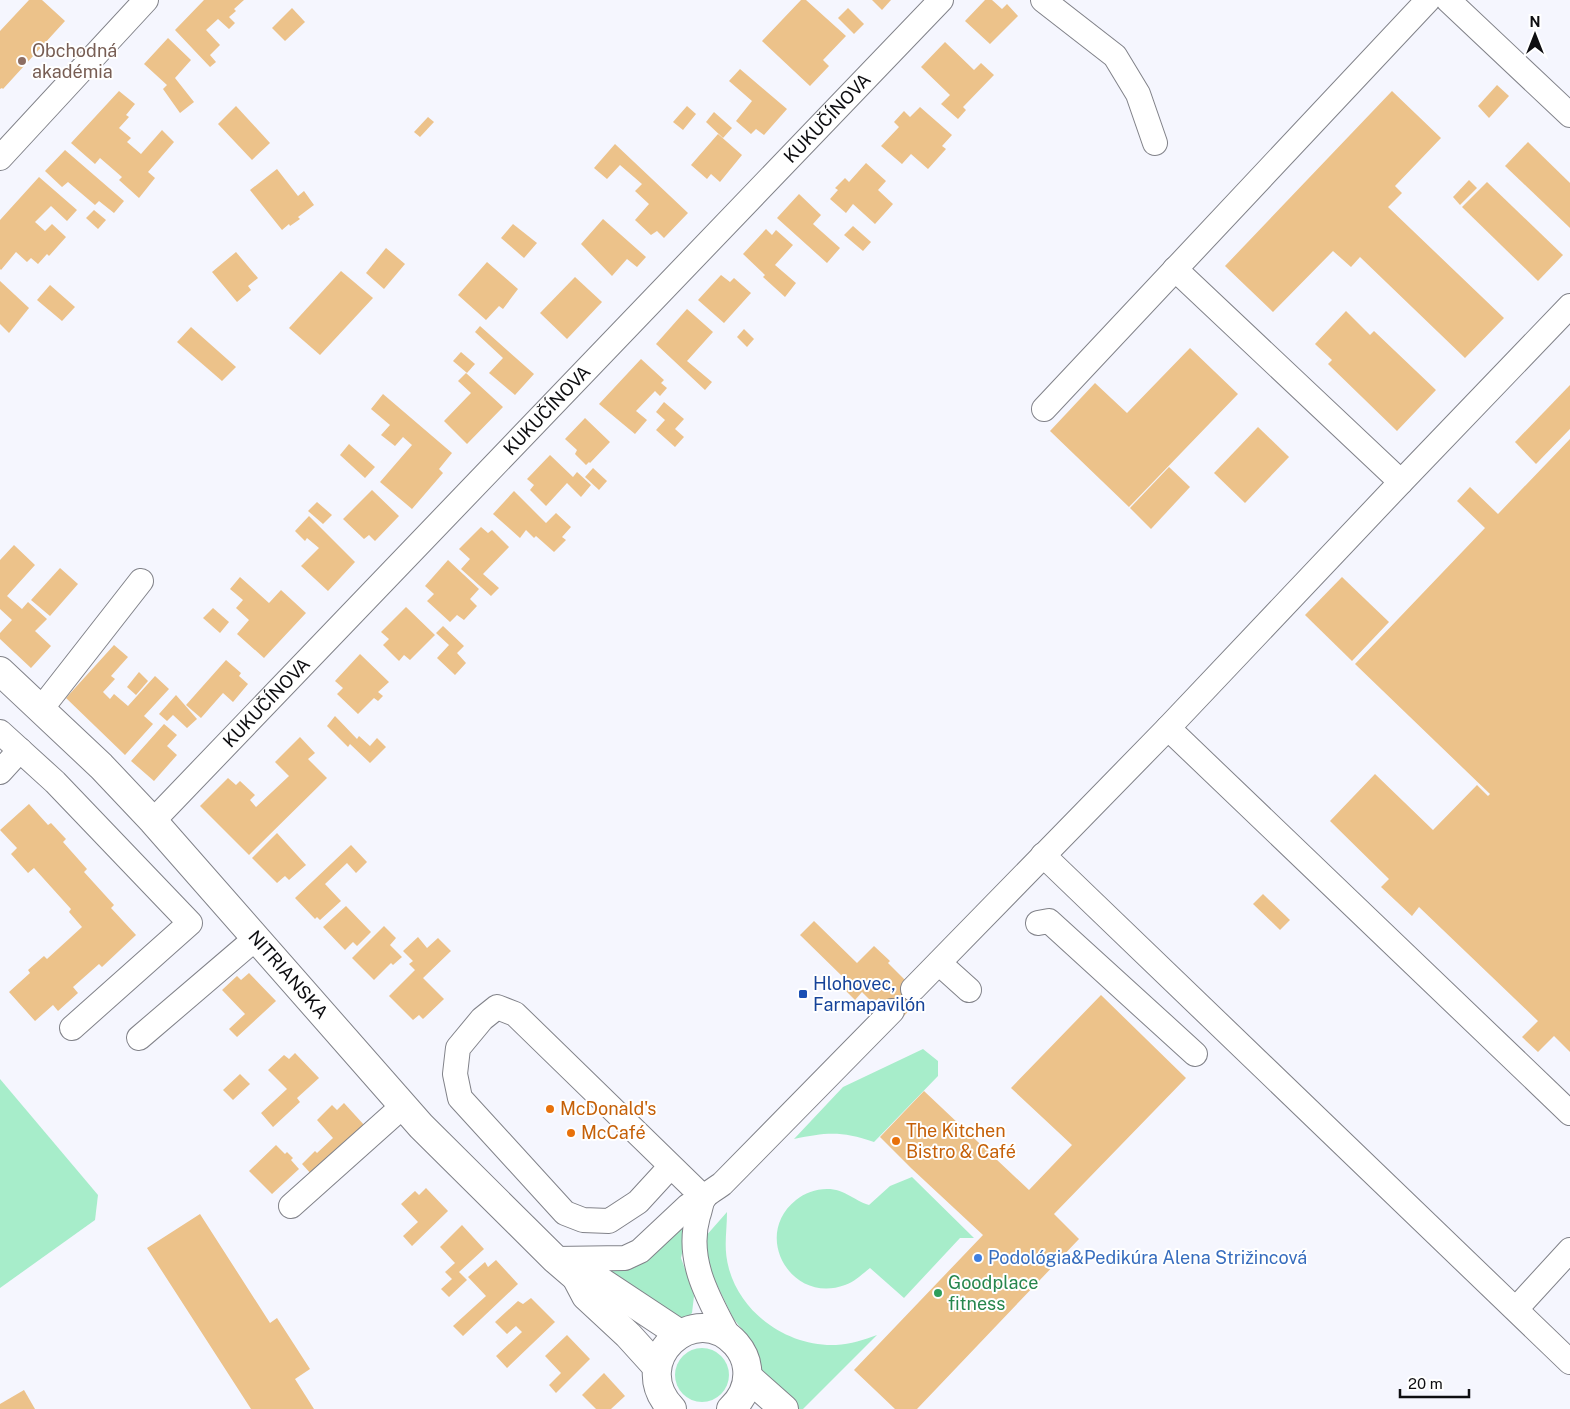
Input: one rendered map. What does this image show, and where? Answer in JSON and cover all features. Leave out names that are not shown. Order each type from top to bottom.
[{"type":"main road","name":"NITRIANSKA","points":[[0,671],[101,766],[152,821],[421,1126],[555,1259],[576,1277],[586,1296],[628,1336],[661,1393]]},
{"type":"main road","points":[[576,1277],[600,1281],[689,1332],[710,1329],[730,1338],[740,1350],[746,1362],[748,1377],[745,1391],[737,1404],[731,1409]]},
{"type":"main road","name":"NITRIANSKA","points":[[661,1393],[661,1354],[669,1343],[689,1332]]},
{"type":"main road","points":[[748,1377],[784,1409]]},
{"type":"street","points":[[0,158],[146,0]]},
{"type":"street","name":"KUKUČÍNOVA","points":[[152,821],[941,0]]},
{"type":"street","points":[[1044,0],[1115,56],[1138,94],[1155,143]]},
{"type":"street","points":[[1044,409],[1428,0]]},
{"type":"street","points":[[1448,0],[1570,115]]},
{"type":"street","points":[[1175,269],[1401,482]]},
{"type":"street","points":[[914,988],[1168,728],[1570,306]]},
{"type":"street","points":[[41,709],[141,581]]},
{"type":"street","points":[[1168,728],[1570,1113]]},
{"type":"street","points":[[0,732],[55,782],[190,923],[72,1028]]},
{"type":"street","points":[[0,772],[20,750]]},
{"type":"street","points":[[1044,855],[1570,1362]]},
{"type":"street","points":[[1038,922],[1049,921],[1195,1054]]},
{"type":"street","points":[[139,1038],[256,938]]},
{"type":"street","points":[[939,963],[969,990]]},
{"type":"street","points":[[671,1166],[638,1202],[609,1221],[583,1220],[565,1213],[460,1098],[455,1074],[458,1048],[482,1019],[497,1008],[515,1014],[704,1198]]},
{"type":"street","points":[[555,1259],[625,1258],[640,1250],[688,1206],[704,1198],[722,1184],[892,1010]]},
{"type":"street","points":[[291,1206],[403,1106]]},
{"type":"street","points":[[704,1198],[697,1221],[694,1241],[698,1272],[707,1295],[730,1338]]},
{"type":"street","points":[[1516,1309],[1570,1250]]},
{"type":"street","points":[[689,1332],[707,1295]]},
{"type":"green space","points":[[923,1049],[938,1061],[938,1076],[874,1142],[843,1134],[816,1135],[794,1139],[843,1087]]},
{"type":"green space","points":[[0,1079],[98,1195],[95,1220],[0,1288]]},
{"type":"green space","points":[[912,1177],[974,1238],[960,1238],[904,1298],[870,1268],[849,1284],[826,1289],[809,1285],[794,1276],[784,1264],[778,1248],[777,1231],[783,1215],[796,1200],[807,1193],[823,1189],[833,1189],[869,1205],[890,1186]]},
{"type":"green space","points":[[727,1212],[726,1247],[729,1269],[735,1286],[756,1314],[785,1334],[818,1344],[847,1344],[877,1335],[803,1409],[795,1409],[767,1390],[755,1346],[733,1318],[707,1264],[705,1237]]},
{"type":"green space","points":[[690,1216],[681,1258],[694,1296],[692,1313],[687,1318],[679,1319],[605,1277],[610,1267]]},
{"type":"green space","points":[[697,1348],[707,1348],[717,1352],[725,1360],[729,1375],[725,1390],[717,1398],[707,1402],[697,1402],[687,1398],[679,1390],[675,1380],[675,1370],[679,1360],[687,1352]]},
{"type":"building","points":[[29,0],[42,0],[65,21],[3,89],[0,89],[0,31]]},
{"type":"building","points":[[204,0],[244,0],[234,9],[236,11],[229,17],[235,23],[229,29],[218,19],[206,30],[220,45],[210,55],[216,62],[210,67],[175,30]]},
{"type":"building","points":[[801,0],[806,0],[846,36],[823,60],[829,66],[810,86],[762,41]]},
{"type":"building","points":[[872,0],[891,0],[882,10]]},
{"type":"building","points":[[985,0],[992,0],[1002,9],[1007,4],[1018,16],[990,44],[965,21]]},
{"type":"building","points":[[292,8],[305,22],[285,41],[272,28]]},
{"type":"building","points":[[848,8],[864,24],[854,34],[838,18]]},
{"type":"building","points":[[168,38],[191,60],[175,78],[194,102],[180,113],[163,89],[167,85],[144,64]]},
{"type":"building","points":[[945,42],[974,70],[981,63],[994,75],[963,107],[966,110],[958,119],[941,104],[950,95],[921,67]]},
{"type":"building","points":[[740,69],[787,109],[764,135],[756,129],[751,134],[736,121],[752,101],[729,81]]},
{"type":"building","points":[[1497,85],[1509,96],[1489,118],[1478,106]]},
{"type":"building","points":[[119,91],[135,104],[126,115],[129,117],[119,128],[131,138],[127,142],[141,154],[162,130],[174,142],[148,172],[155,178],[139,198],[119,180],[122,177],[100,158],[95,164],[71,143]]},
{"type":"building","points":[[1392,91],[1441,138],[1395,186],[1402,193],[1388,207],[1504,318],[1465,358],[1360,257],[1351,267],[1333,251],[1273,312],[1225,266]]},
{"type":"building","points":[[236,106],[270,143],[252,160],[218,124]]},
{"type":"building","points":[[687,106],[696,114],[683,130],[673,122]]},
{"type":"building","points":[[920,107],[952,135],[942,146],[946,149],[928,169],[911,154],[902,164],[881,146],[899,127],[894,122],[904,111],[910,117]]},
{"type":"building","points":[[714,112],[732,128],[723,138],[706,122]]},
{"type":"building","points":[[428,117],[434,122],[420,137],[414,132]]},
{"type":"building","points":[[718,134],[742,155],[720,182],[711,174],[707,179],[691,165]]},
{"type":"building","points":[[1528,142],[1570,183],[1570,228],[1505,166]]},
{"type":"building","points":[[615,144],[688,213],[664,238],[657,231],[651,235],[635,220],[649,204],[635,191],[642,184],[620,165],[607,179],[594,168]]},
{"type":"building","points":[[65,150],[124,201],[114,213],[99,201],[95,205],[68,182],[62,187],[45,171]]},
{"type":"building","points":[[866,163],[886,181],[878,190],[893,204],[875,224],[853,204],[846,213],[830,199],[838,190],[835,188],[845,178],[849,182]]},
{"type":"building","points":[[277,169],[298,196],[304,191],[314,205],[298,217],[300,219],[282,230],[250,190]]},
{"type":"building","points":[[39,177],[77,210],[67,221],[51,206],[35,222],[45,231],[52,224],[66,237],[49,256],[47,254],[38,264],[31,258],[27,262],[16,252],[1,270],[0,220]]},
{"type":"building","points":[[1469,180],[1477,188],[1460,205],[1453,197]]},
{"type":"building","points":[[1487,182],[1563,255],[1538,281],[1462,207]]},
{"type":"building","points":[[799,194],[821,215],[813,224],[840,248],[827,263],[777,218]]},
{"type":"building","points":[[94,210],[106,220],[98,229],[86,218]]},
{"type":"building","points":[[603,219],[646,257],[637,267],[627,259],[612,276],[581,244]]},
{"type":"building","points":[[513,224],[537,243],[524,258],[501,238]]},
{"type":"building","points":[[853,226],[871,242],[863,251],[844,235]]},
{"type":"building","points":[[766,229],[772,235],[776,230],[793,245],[775,265],[796,283],[785,297],[763,277],[765,275],[743,254]]},
{"type":"building","points":[[386,248],[405,264],[384,289],[366,273]]},
{"type":"building","points":[[236,252],[258,278],[248,286],[251,290],[237,302],[212,272]]},
{"type":"building","points":[[487,262],[518,289],[503,309],[499,306],[486,320],[458,295]]},
{"type":"building","points":[[341,271],[373,298],[320,355],[289,328]]},
{"type":"building","points":[[721,275],[730,282],[734,278],[751,293],[724,323],[698,300]]},
{"type":"building","points":[[575,277],[602,302],[567,339],[540,313]]},
{"type":"building","points":[[0,281],[29,308],[9,333],[0,324]]},
{"type":"building","points":[[50,285],[75,307],[62,321],[37,300]]},
{"type":"building","points":[[687,309],[713,332],[687,361],[712,382],[705,390],[656,344]]},
{"type":"building","points":[[1346,311],[1370,335],[1374,331],[1436,390],[1397,431],[1328,364],[1332,360],[1315,344]]},
{"type":"building","points":[[480,326],[534,374],[515,395],[489,373],[503,358],[475,332]]},
{"type":"building","points":[[191,327],[236,367],[222,381],[177,342]]},
{"type":"building","points":[[744,329],[754,339],[747,347],[737,337]]},
{"type":"building","points":[[1190,348],[1238,394],[1129,507],[1050,431],[1095,383],[1127,413]]},
{"type":"building","points":[[461,352],[475,364],[467,373],[453,361]]},
{"type":"building","points":[[641,359],[664,380],[661,383],[667,388],[660,396],[655,391],[636,411],[647,420],[635,434],[599,404]]},
{"type":"building","points":[[466,373],[503,407],[467,444],[444,421],[471,393],[458,381]]},
{"type":"building","points":[[1570,385],[1570,429],[1536,464],[1515,442]]},
{"type":"building","points":[[383,394],[452,453],[439,469],[443,473],[412,509],[380,482],[412,445],[403,437],[395,446],[381,435],[390,425],[371,409]]},
{"type":"building","points":[[664,402],[684,419],[675,429],[684,437],[675,447],[656,430],[665,420],[656,412]]},
{"type":"building","points":[[585,418],[610,442],[586,465],[575,454],[577,450],[565,439]]},
{"type":"building","points":[[1258,427],[1289,457],[1245,503],[1214,473]]},
{"type":"building","points":[[1570,439],[1570,1052],[1554,1036],[1538,1052],[1522,1037],[1538,1021],[1419,907],[1412,916],[1381,887],[1389,879],[1330,821],[1375,774],[1433,830],[1477,785],[1488,796],[1490,794],[1355,664],[1485,528],[1457,501],[1470,487],[1498,514]]},
{"type":"building","points":[[349,444],[375,467],[365,478],[340,455]]},
{"type":"building","points":[[550,455],[573,477],[577,472],[591,485],[581,497],[567,483],[546,506],[530,490],[534,485],[527,479]]},
{"type":"building","points":[[1169,467],[1190,487],[1151,529],[1130,508]]},
{"type":"building","points":[[593,468],[607,481],[599,490],[585,477]]},
{"type":"building","points":[[372,490],[399,516],[375,541],[369,535],[364,539],[343,519]]},
{"type":"building","points":[[514,491],[546,523],[556,513],[571,527],[562,537],[566,540],[554,552],[526,530],[520,538],[493,514]]},
{"type":"building","points":[[317,502],[332,515],[323,524],[308,511]]},
{"type":"building","points":[[309,516],[355,562],[328,591],[301,566],[319,548],[307,538],[305,541],[295,531]]},
{"type":"building","points":[[481,527],[488,533],[492,530],[509,547],[483,574],[499,588],[491,596],[461,569],[470,559],[459,549]]},
{"type":"building","points":[[14,545],[35,565],[7,596],[22,609],[28,602],[47,619],[35,631],[51,646],[31,668],[0,639],[0,633],[12,620],[0,609],[0,560]]},
{"type":"building","points":[[448,560],[479,589],[470,599],[477,606],[464,620],[457,615],[450,622],[427,601],[434,594],[425,586]]},
{"type":"building","points":[[60,568],[78,584],[50,616],[31,600]]},
{"type":"building","points":[[240,577],[269,603],[281,590],[306,613],[264,658],[237,634],[249,620],[236,608],[243,600],[230,589]]},
{"type":"building","points":[[1342,577],[1389,622],[1352,661],[1305,615]]},
{"type":"building","points":[[406,607],[435,635],[410,660],[404,655],[399,661],[383,645],[389,639],[381,632]]},
{"type":"building","points":[[213,608],[229,622],[220,633],[203,618]]},
{"type":"building","points":[[443,626],[464,646],[457,653],[466,663],[455,675],[437,658],[449,645],[436,633]]},
{"type":"building","points":[[114,645],[128,657],[111,676],[115,679],[103,692],[110,699],[114,694],[128,706],[155,676],[169,689],[144,716],[153,724],[125,755],[66,698]]},
{"type":"building","points":[[360,654],[389,682],[378,692],[383,696],[378,701],[374,698],[358,714],[337,694],[343,688],[335,681]]},
{"type":"building","points":[[226,660],[241,673],[239,676],[248,684],[233,702],[223,693],[201,718],[186,705]]},
{"type":"building","points":[[139,672],[148,681],[136,695],[127,687]]},
{"type":"building","points":[[176,695],[197,719],[187,728],[173,715],[167,721],[159,714]]},
{"type":"building","points":[[335,716],[357,739],[359,736],[370,746],[377,738],[386,747],[370,763],[350,744],[348,747],[327,726]]},
{"type":"building","points":[[164,724],[177,735],[167,746],[177,755],[154,781],[131,761]]},
{"type":"building","points":[[300,737],[315,753],[308,759],[327,778],[249,855],[200,806],[228,778],[236,785],[240,781],[255,795],[250,800],[256,807],[289,776],[275,762]]},
{"type":"building","points":[[29,804],[48,825],[51,823],[66,839],[63,842],[87,869],[84,872],[114,905],[111,908],[136,935],[102,967],[99,964],[73,987],[78,993],[58,1011],[53,1005],[35,1021],[9,992],[30,973],[28,970],[44,956],[47,959],[82,927],[69,912],[71,909],[34,868],[28,873],[11,854],[17,848],[0,830]]},
{"type":"building","points":[[277,833],[306,865],[289,880],[285,876],[277,883],[252,858]]},
{"type":"building","points":[[351,845],[367,862],[356,873],[347,863],[325,884],[341,901],[320,920],[317,917],[315,919],[295,898]]},
{"type":"building","points":[[1263,894],[1290,920],[1280,930],[1253,904]]},
{"type":"building","points":[[346,906],[371,932],[357,946],[353,942],[345,950],[323,927]]},
{"type":"building","points":[[814,921],[857,963],[874,946],[922,997],[901,1019],[879,998],[873,1003],[862,992],[855,1000],[839,984],[845,979],[800,935]]},
{"type":"building","points":[[384,926],[396,938],[390,945],[402,957],[393,965],[391,963],[374,980],[352,958]]},
{"type":"building","points":[[418,937],[427,948],[438,938],[451,951],[423,978],[444,999],[423,1019],[419,1015],[413,1020],[389,996],[415,970],[409,964],[413,961],[403,951]]},
{"type":"building","points":[[249,973],[276,1001],[237,1037],[229,1029],[245,1014],[222,990],[237,976],[241,980]]},
{"type":"building","points":[[1101,995],[1186,1078],[1054,1214],[1079,1239],[917,1409],[895,1409],[854,1370],[983,1235],[880,1137],[924,1091],[1029,1190],[1072,1145],[1011,1088]]},
{"type":"building","points":[[295,1053],[319,1078],[297,1098],[300,1102],[273,1127],[261,1113],[287,1089],[268,1070],[284,1055],[289,1059]]},
{"type":"building","points":[[240,1074],[250,1084],[233,1100],[223,1090]]},
{"type":"building","points":[[344,1103],[365,1126],[313,1176],[302,1164],[315,1151],[317,1153],[333,1138],[317,1120],[332,1105],[337,1110]]},
{"type":"building","points":[[276,1145],[285,1154],[287,1152],[293,1158],[291,1160],[299,1169],[272,1194],[249,1171]]},
{"type":"building","points":[[426,1188],[448,1211],[412,1246],[403,1236],[418,1222],[401,1204],[415,1191],[419,1195]]},
{"type":"building","points":[[200,1214],[270,1323],[277,1318],[310,1369],[295,1379],[314,1409],[251,1409],[147,1248]]},
{"type":"building","points":[[462,1225],[484,1249],[459,1272],[467,1280],[449,1297],[441,1289],[452,1279],[445,1272],[455,1263],[440,1247]]},
{"type":"building","points":[[496,1260],[518,1284],[463,1336],[453,1326],[486,1296],[468,1277],[485,1262],[488,1267]]},
{"type":"building","points":[[531,1298],[555,1322],[507,1368],[496,1356],[522,1332],[516,1326],[507,1334],[495,1322],[518,1301],[523,1304]]},
{"type":"building","points":[[567,1335],[590,1359],[556,1393],[549,1385],[561,1373],[545,1356]]},
{"type":"building","points":[[604,1373],[625,1396],[611,1409],[596,1409],[582,1395]]},
{"type":"building","points":[[24,1390],[35,1409],[0,1409],[0,1404]]},
{"type":"place","name":"Obchodná akadémia","points":[[22,61]]},
{"type":"place","name":"Hlohovec, Farmapavilón","points":[[803,994]]},
{"type":"place","name":"McDonald's","points":[[550,1109]]},
{"type":"place","name":"McCafé","points":[[571,1133]]},
{"type":"place","name":"The Kitchen Bistro & Café","points":[[896,1141]]},
{"type":"place","name":"Podológia&Pedikúra Alena Strižincová","points":[[978,1258]]},
{"type":"place","name":"Goodplace fitness","points":[[938,1293]]}]
